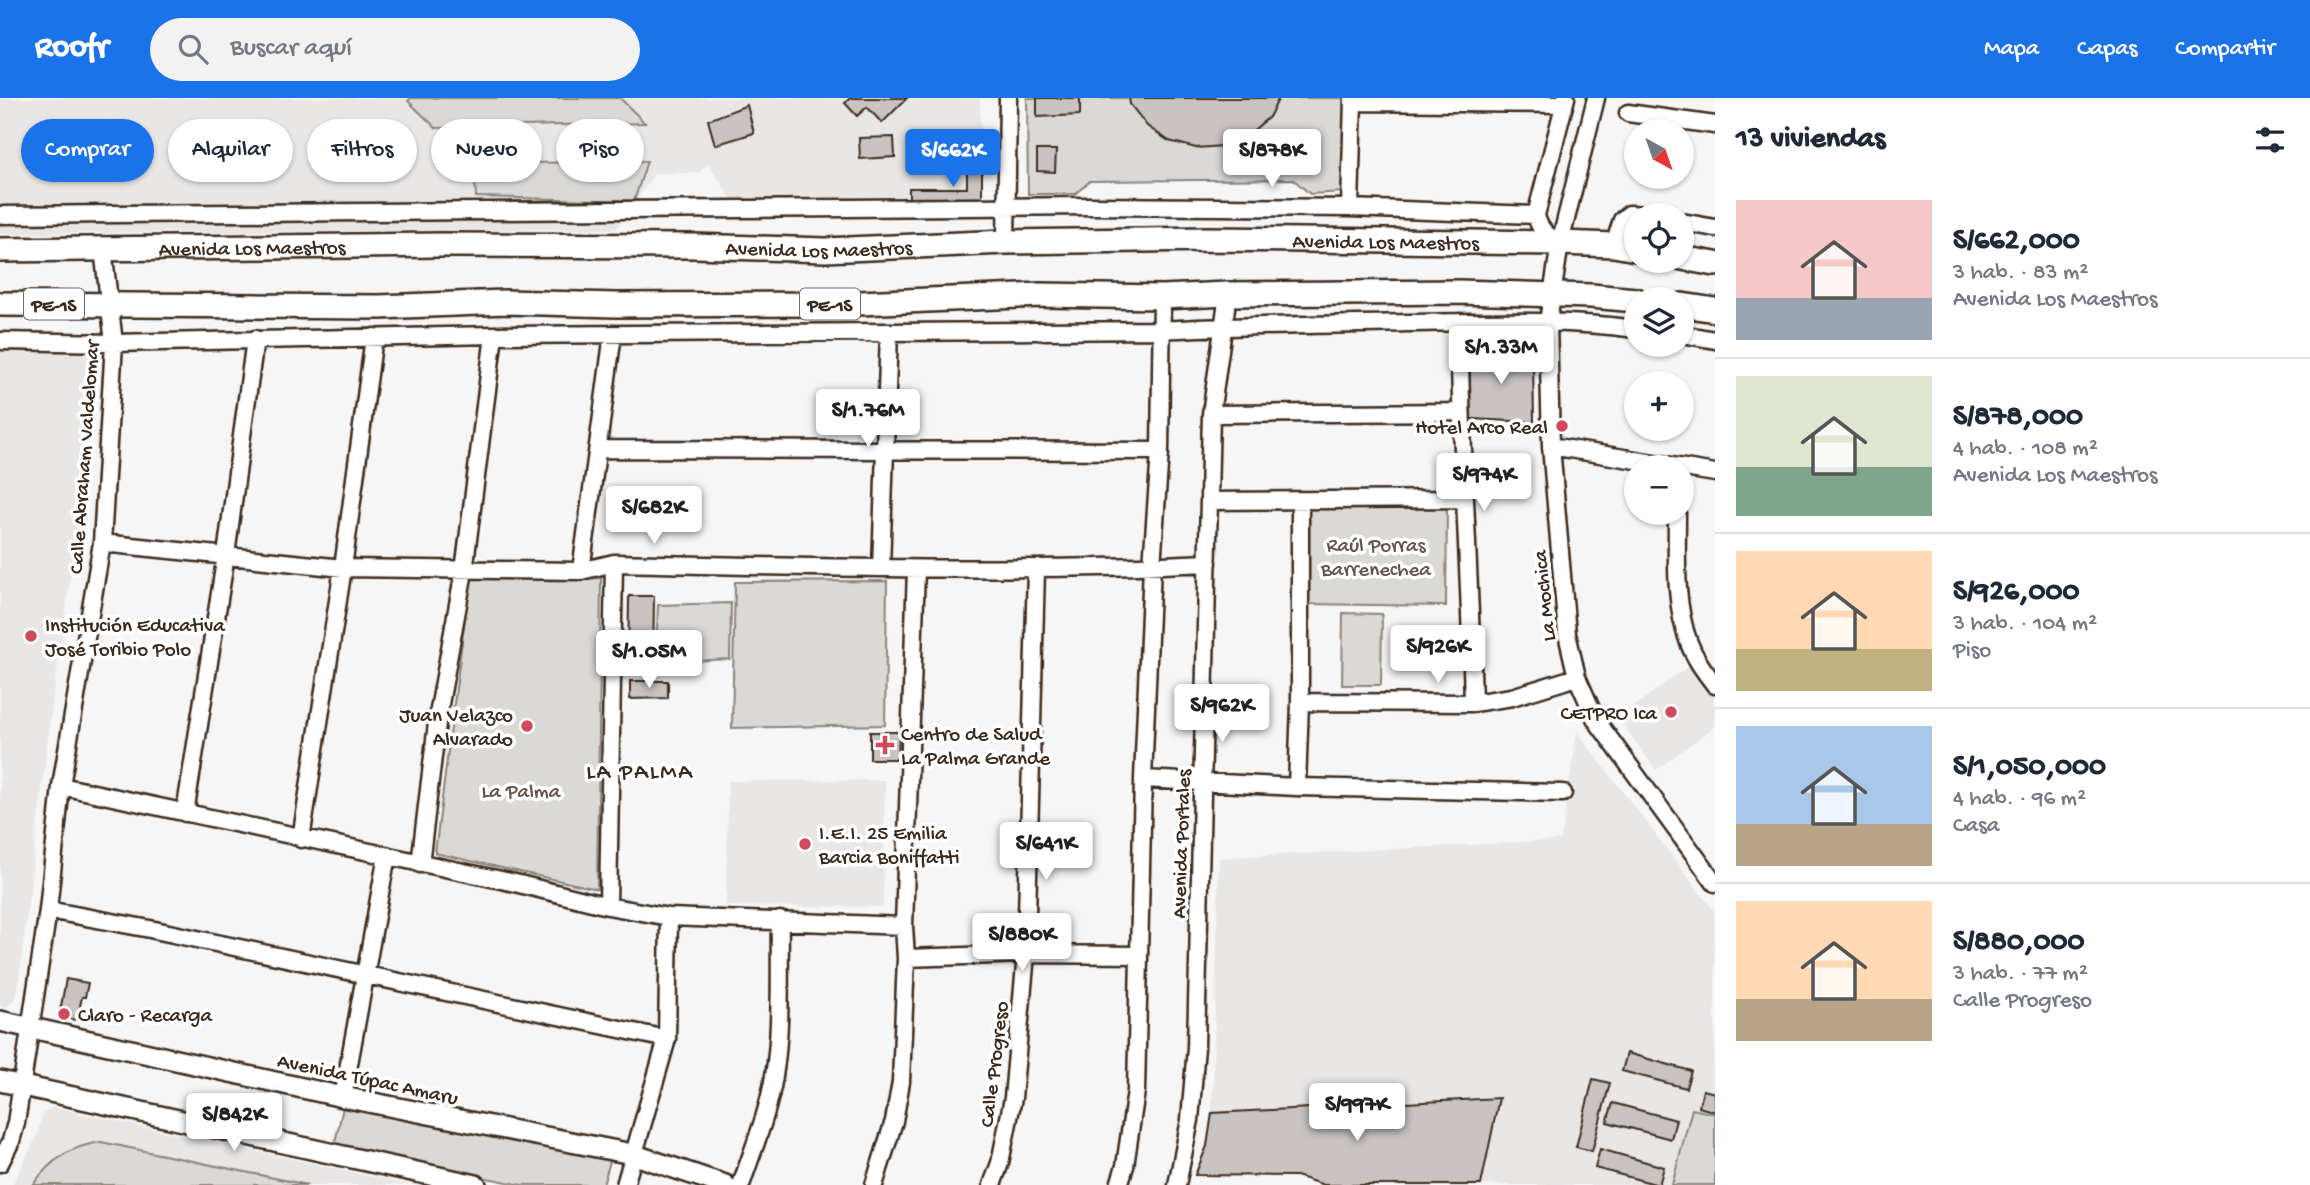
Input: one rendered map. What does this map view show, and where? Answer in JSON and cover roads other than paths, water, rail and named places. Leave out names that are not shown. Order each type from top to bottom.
[{"type":"highway","name":"Avenida Los Maestros","points":[[0,250],[440,245],[694,246],[825,250],[1006,242],[1208,239],[1560,243],[1624,247]]},
{"type":"highway","points":[[1694,260],[1715,264]]},
{"type":"highway","name":"PE-1S","points":[[0,304],[379,307],[505,302],[616,305],[836,304],[1041,295],[1162,297],[1458,292],[1624,299]]},
{"type":"highway","points":[[1694,307],[1715,310]]},
{"type":"main road","name":"Avenida Túpac Amaru","points":[[0,1021],[343,1097],[632,1154],[725,1185]]},
{"type":"main road","points":[[0,1081],[477,1185]]},
{"type":"street","points":[[1006,242],[1008,98]]},
{"type":"street","name":"La Mochica","points":[[1596,98],[1560,243],[1548,322],[1551,446],[1567,634],[1577,677],[1596,720],[1715,883]]},
{"type":"street","points":[[1350,208],[1353,100],[1565,101],[1536,215],[1544,233],[1560,243]]},
{"type":"street","points":[[1628,113],[1715,125]]},
{"type":"street","points":[[0,215],[1007,208],[1350,208],[1536,215]]},
{"type":"street","points":[[1624,218],[1624,238]]},
{"type":"street","points":[[1694,224],[1715,228]]},
{"type":"street","name":"Calle Abraham Valdelomar","points":[[0,1163],[16,1123],[48,910],[61,786],[102,543],[114,343],[103,249]]},
{"type":"street","name":"Avenida Portales","points":[[1177,1185],[1190,1120],[1196,1047],[1211,414],[1228,294]]},
{"type":"street","name":"Avenida Portales","points":[[1119,1185],[1127,1154],[1136,1091],[1143,779],[1160,451],[1162,297]]},
{"type":"street","points":[[1459,322],[1473,703]]},
{"type":"street","points":[[0,341],[114,343],[494,335],[1161,330],[1223,326],[1459,322],[1548,322],[1624,327]]},
{"type":"street","points":[[881,568],[889,332]]},
{"type":"street","points":[[581,571],[613,334]]},
{"type":"street","points":[[420,863],[439,715],[464,571],[494,335]]},
{"type":"street","points":[[1694,336],[1715,340]]},
{"type":"street","points":[[301,839],[343,568],[374,337]]},
{"type":"street","points":[[185,813],[226,555],[255,339]]},
{"type":"street","points":[[1211,414],[1461,412]]},
{"type":"street","points":[[1551,446],[1624,458]]},
{"type":"street","points":[[599,449],[1160,451]]},
{"type":"street","points":[[1694,469],[1715,473]]},
{"type":"street","points":[[1209,500],[1464,499]]},
{"type":"street","points":[[1297,787],[1300,702],[1300,500]]},
{"type":"street","points":[[1676,525],[1679,600],[1685,630],[1696,658],[1715,685]]},
{"type":"street","points":[[102,543],[343,568],[464,571],[581,571],[614,564],[916,569],[1208,564]]},
{"type":"street","points":[[608,905],[614,564]]},
{"type":"street","points":[[874,1185],[894,1121],[901,1082],[916,569]]},
{"type":"street","name":"Calle Progreso","points":[[992,1185],[1000,1163],[1013,1098],[1026,954],[1036,569]]},
{"type":"street","points":[[1300,702],[1473,703],[1512,697],[1577,677]]},
{"type":"street","points":[[1143,779],[1203,784],[1563,793]]},
{"type":"street","points":[[61,786],[669,917],[904,926]]},
{"type":"street","points":[[343,1097],[387,855]]},
{"type":"street","points":[[48,910],[150,929],[667,1039]]},
{"type":"street","points":[[625,1185],[667,1039],[669,917]]},
{"type":"street","points":[[741,1185],[774,1078],[777,1055],[780,920]]},
{"type":"street","points":[[906,958],[1026,954],[1138,955]]},
{"type":"place","name":"Hotel Arco Real","points":[[1562,426]]},
{"type":"place","name":"Institución Educativa José Toribio Polo","points":[[31,636]]},
{"type":"place","name":"CETPRO Ica","points":[[1671,712]]},
{"type":"place","name":"Juan Velazco Alvarado","points":[[527,726]]},
{"type":"place","name":"Centro de Salud La Palma Grande","points":[[885,745]]},
{"type":"place","name":"I.E.I. 25 Emilia Barcia Boniffatti","points":[[805,844]]},
{"type":"place","name":"Claro - Recarga","points":[[64,1014]]},
{"type":"district","name":"LA PALMA","points":[[640,770]]},
{"type":"park label","name":"Raúl Porras Barrenechea","points":[[1376,556]]},
{"type":"park label","name":"La Palma","points":[[521,790]]}]
